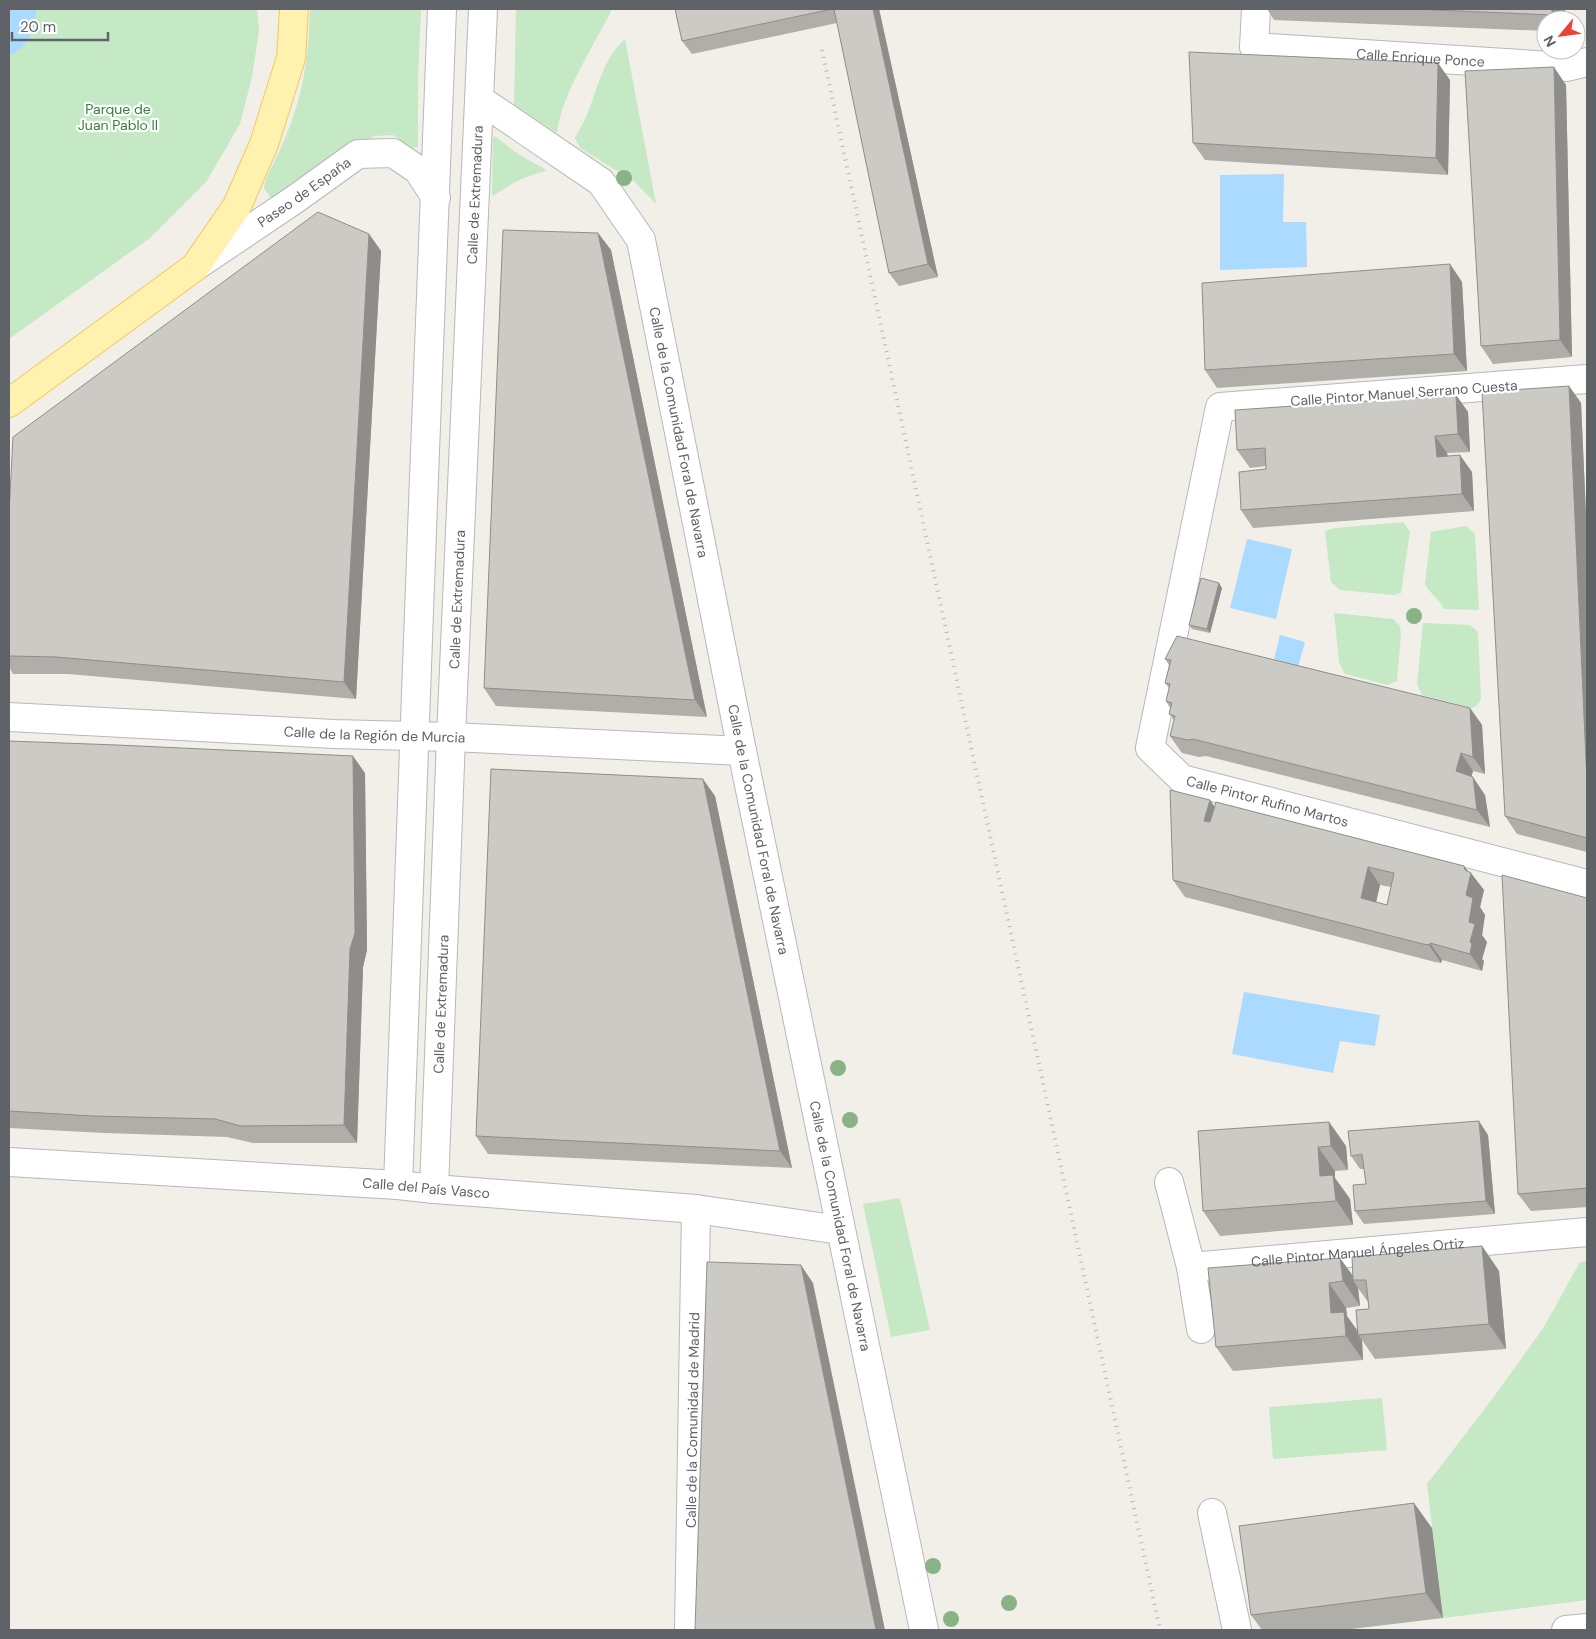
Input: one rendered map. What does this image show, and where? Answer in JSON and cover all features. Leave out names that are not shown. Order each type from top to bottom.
[{"type":"main road","name":"Paseo de España","points":[[9,403],[194,267],[237,206],[264,144],[291,58],[294,9]]},
{"type":"street","points":[[398,1185],[413,737],[436,198],[442,9]]},
{"type":"street","name":"Calle de Extremadura","points":[[434,1189],[451,737],[483,9]]},
{"type":"street","name":"Calle Enrique Ponce","points":[[1256,9],[1254,47],[1567,67],[1587,62]]},
{"type":"street","name":"Calle de la Comunidad Foral de Navarra","points":[[478,99],[600,182],[641,240],[742,751],[924,1630]]},
{"type":"street","name":"Paseo de España","points":[[194,267],[294,200],[358,154],[393,153],[418,170],[436,198]]},
{"type":"street","name":"Calle Pintor Manuel Serrano Cuesta","points":[[1220,407],[1587,379]]},
{"type":"street","name":"Calle Pintor Rufino Martos","points":[[1220,407],[1150,748],[1182,779],[1587,884]]},
{"type":"street","name":"Calle de la Región de Murcia","points":[[9,717],[742,751]]},
{"type":"street","name":"Calle del País Vasco","points":[[9,1162],[398,1185],[696,1209],[840,1230]]},
{"type":"street","points":[[1169,1182],[1191,1268],[1201,1329]]},
{"type":"street","name":"Calle de la Comunidad de Madrid","points":[[689,1630],[696,1209]]},
{"type":"street","name":"Calle Pintor Manuel Ángeles Ortiz","points":[[1191,1268],[1587,1232]]},
{"type":"street","points":[[1212,1512],[1237,1630]]},
{"type":"street","points":[[1566,1630],[1587,1628]]},
{"type":"green space","name":"Parque de Juan Pablo II","points":[[9,9],[257,9],[259,31],[252,77],[240,124],[206,182],[150,238],[9,339]]},
{"type":"green space","points":[[310,9],[421,9],[418,147],[409,148],[393,135],[375,136],[352,147],[286,193],[271,198],[264,188],[300,95],[309,38]]},
{"type":"green space","points":[[516,9],[612,9],[572,86],[560,118],[557,133],[514,105]]},
{"type":"green space","points":[[625,39],[656,204],[635,182],[580,148],[575,138],[586,117],[601,75],[617,47]]},
{"type":"green space","points":[[495,136],[518,154],[546,171],[518,181],[493,196],[493,138]]},
{"type":"green space","points":[[1403,522],[1410,532],[1401,593],[1394,595],[1340,590],[1331,582],[1325,531],[1335,528]]},
{"type":"green space","points":[[1466,526],[1475,534],[1479,610],[1444,609],[1425,584],[1431,532]]},
{"type":"green space","points":[[1334,613],[1393,619],[1400,626],[1397,681],[1388,685],[1345,674],[1339,662]]},
{"type":"green space","points":[[1423,623],[1470,625],[1478,632],[1481,699],[1477,705],[1472,708],[1422,695],[1417,684]]},
{"type":"green space","points":[[900,1198],[930,1330],[891,1337],[863,1204]]},
{"type":"green space","points":[[1587,1261],[1587,1600],[1443,1618],[1427,1484],[1493,1398],[1544,1327],[1580,1262]]},
{"type":"green space","points":[[1382,1398],[1387,1450],[1273,1459],[1269,1407]]},
{"type":"water","points":[[9,9],[36,9],[36,16],[30,37],[26,43],[9,56]]},
{"type":"water","points":[[1284,174],[1283,222],[1306,222],[1307,267],[1220,270],[1220,175]]},
{"type":"water","points":[[1247,539],[1292,549],[1276,619],[1230,608]]},
{"type":"water","points":[[1280,635],[1305,642],[1298,667],[1274,659]]},
{"type":"water","points":[[1244,992],[1380,1015],[1375,1046],[1340,1041],[1333,1073],[1232,1054]]},
{"type":"building","points":[[675,9],[832,9],[682,41]]},
{"type":"building","points":[[834,9],[873,9],[928,264],[889,273]]},
{"type":"building","points":[[1412,9],[1552,9],[1536,10],[1536,14]]},
{"type":"building","points":[[1189,52],[1438,63],[1436,158],[1193,143]]},
{"type":"building","points":[[1554,67],[1560,340],[1481,346],[1465,71]]},
{"type":"building","points":[[318,212],[369,234],[344,682],[56,657],[9,656],[9,514],[13,437]]},
{"type":"building","points":[[503,230],[598,233],[695,700],[484,688]]},
{"type":"building","points":[[1450,264],[1454,354],[1205,370],[1202,283]]},
{"type":"building","points":[[1569,386],[1587,782],[1587,838],[1505,816],[1482,392]]},
{"type":"building","points":[[1456,395],[1458,434],[1435,436],[1437,457],[1460,455],[1462,494],[1241,510],[1239,472],[1266,469],[1265,448],[1237,450],[1235,410]]},
{"type":"building","points":[[1201,578],[1219,583],[1207,629],[1189,625]]},
{"type":"building","points":[[1177,636],[1470,708],[1473,757],[1461,753],[1456,771],[1473,777],[1477,810],[1193,739],[1187,740],[1170,736],[1175,716],[1169,714],[1172,703],[1166,701],[1170,684],[1165,683],[1171,660],[1165,659]]},
{"type":"building","points":[[9,741],[353,756],[355,933],[350,949],[344,1125],[241,1126],[215,1119],[93,1116],[9,1111]]},
{"type":"building","points":[[491,769],[703,779],[780,1151],[476,1136]]},
{"type":"building","points":[[1170,790],[1210,800],[1204,821],[1210,822],[1216,802],[1464,866],[1465,870],[1471,873],[1466,895],[1473,898],[1469,922],[1475,924],[1470,942],[1472,944],[1470,954],[1430,943],[1429,945],[1423,944],[1173,880]],"holes":[[[1368,867],[1394,873],[1387,905],[1361,898]]]},
{"type":"building","points":[[1502,875],[1587,898],[1587,1188],[1518,1194]]},
{"type":"building","points":[[1479,1121],[1486,1201],[1355,1211],[1353,1185],[1366,1184],[1362,1154],[1351,1156],[1348,1131]]},
{"type":"building","points":[[1329,1122],[1331,1146],[1318,1147],[1320,1176],[1333,1175],[1336,1201],[1203,1211],[1198,1131]]},
{"type":"building","points":[[1482,1246],[1489,1324],[1358,1335],[1356,1310],[1369,1309],[1366,1280],[1353,1280],[1352,1257]]},
{"type":"building","points":[[1340,1258],[1343,1281],[1329,1283],[1331,1313],[1344,1312],[1346,1336],[1216,1347],[1208,1268]]},
{"type":"building","points":[[707,1262],[801,1265],[876,1630],[695,1630]]},
{"type":"building","points":[[1414,1503],[1426,1593],[1251,1615],[1239,1526]]},
{"type":"railway","points":[[822,50],[1160,1630]]}]
